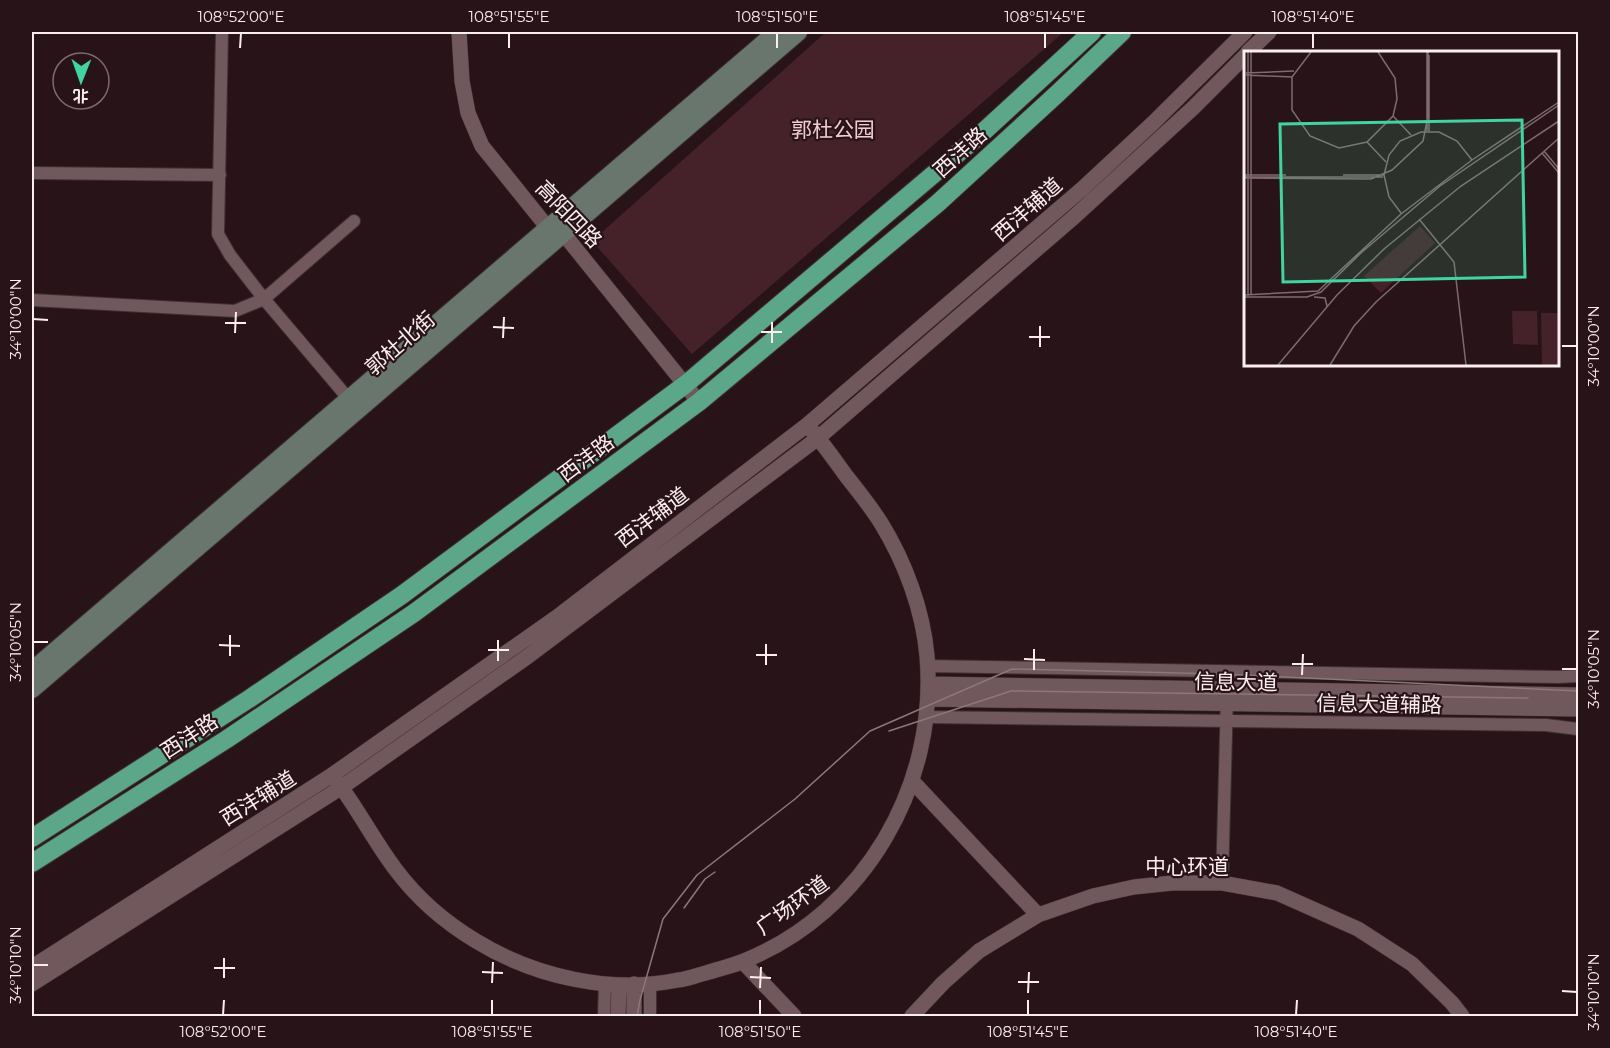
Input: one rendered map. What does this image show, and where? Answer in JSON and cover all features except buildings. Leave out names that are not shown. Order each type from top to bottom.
[{"type":"highway","name":"西沣路","points":[[32,838],[249,699],[402,595],[686,384],[981,134],[1092,32]]},
{"type":"highway","name":"西沣路","points":[[32,863],[227,739],[414,613],[699,402],[938,202],[1122,32]]},
{"type":"main road","name":"郭杜北街","points":[[32,689],[777,32]]},
{"type":"main road","name":"郭杜北街","points":[[555,230],[798,32]]},
{"type":"main road","name":"郭杜北街","points":[[32,671],[353,404]]},
{"type":"street","points":[[222,32],[218,234],[230,255],[264,298],[353,404]]},
{"type":"street","name":"高阳四路","points":[[459,32],[462,81],[468,113],[482,146],[699,402]]},
{"type":"street","name":"西沣辅道","points":[[32,967],[337,781],[557,617],[807,425],[1082,189],[1245,32]]},
{"type":"street","name":"西沣辅道","points":[[1250,51],[1269,32]]},
{"type":"street","name":"西沣辅道","points":[[32,984],[527,657],[818,438],[1074,218],[1193,108],[1244,57]]},
{"type":"street","points":[[32,172],[220,175]]},
{"type":"street","points":[[32,300],[235,311],[264,298],[354,221]]},
{"type":"street","name":"广场环道","points":[[337,781],[395,869],[439,915],[495,952],[525,965],[558,975],[589,982],[619,984],[651,984],[678,980],[743,962],[773,947],[814,920],[842,895],[870,861],[891,830],[913,782],[924,733],[928,691],[921,622],[894,547],[880,521],[807,425]]},
{"type":"street","name":"信息大道辅路","points":[[927,666],[1578,676]]},
{"type":"street","name":"信息大道","points":[[928,691],[1227,696],[1578,695]]},
{"type":"street","points":[[1222,883],[1227,696]]},
{"type":"street","name":"信息大道","points":[[1227,696],[1578,709]]},
{"type":"street","name":"信息大道辅路","points":[[926,717],[1546,725],[1578,729]]},
{"type":"street","points":[[913,782],[1038,915]]},
{"type":"street","name":"中心环道","points":[[912,1017],[943,982],[979,951],[1038,915],[1094,896],[1134,887],[1172,883],[1222,883],[1277,893],[1358,929],[1412,964],[1452,1003],[1462,1017]]},
{"type":"street","points":[[743,962],[794,1017]]},
{"type":"street","points":[[604,1017],[619,984]]},
{"type":"street","points":[[618,1017],[619,984]]},
{"type":"street","points":[[619,984],[634,1017]]},
{"type":"street","points":[[650,1017],[651,984]]},
{"type":"green space","name":"郭杜公园","points":[[826,32],[1064,32],[692,354],[592,241]]},
{"type":"tram line","points":[[637,1016],[663,919],[697,875],[795,799],[870,731],[1012,669],[1221,674],[1578,691]]},
{"type":"tram line","points":[[889,731],[1011,691],[1528,698]]},
{"type":"tram line","points":[[684,908],[705,879],[715,872]]}]
